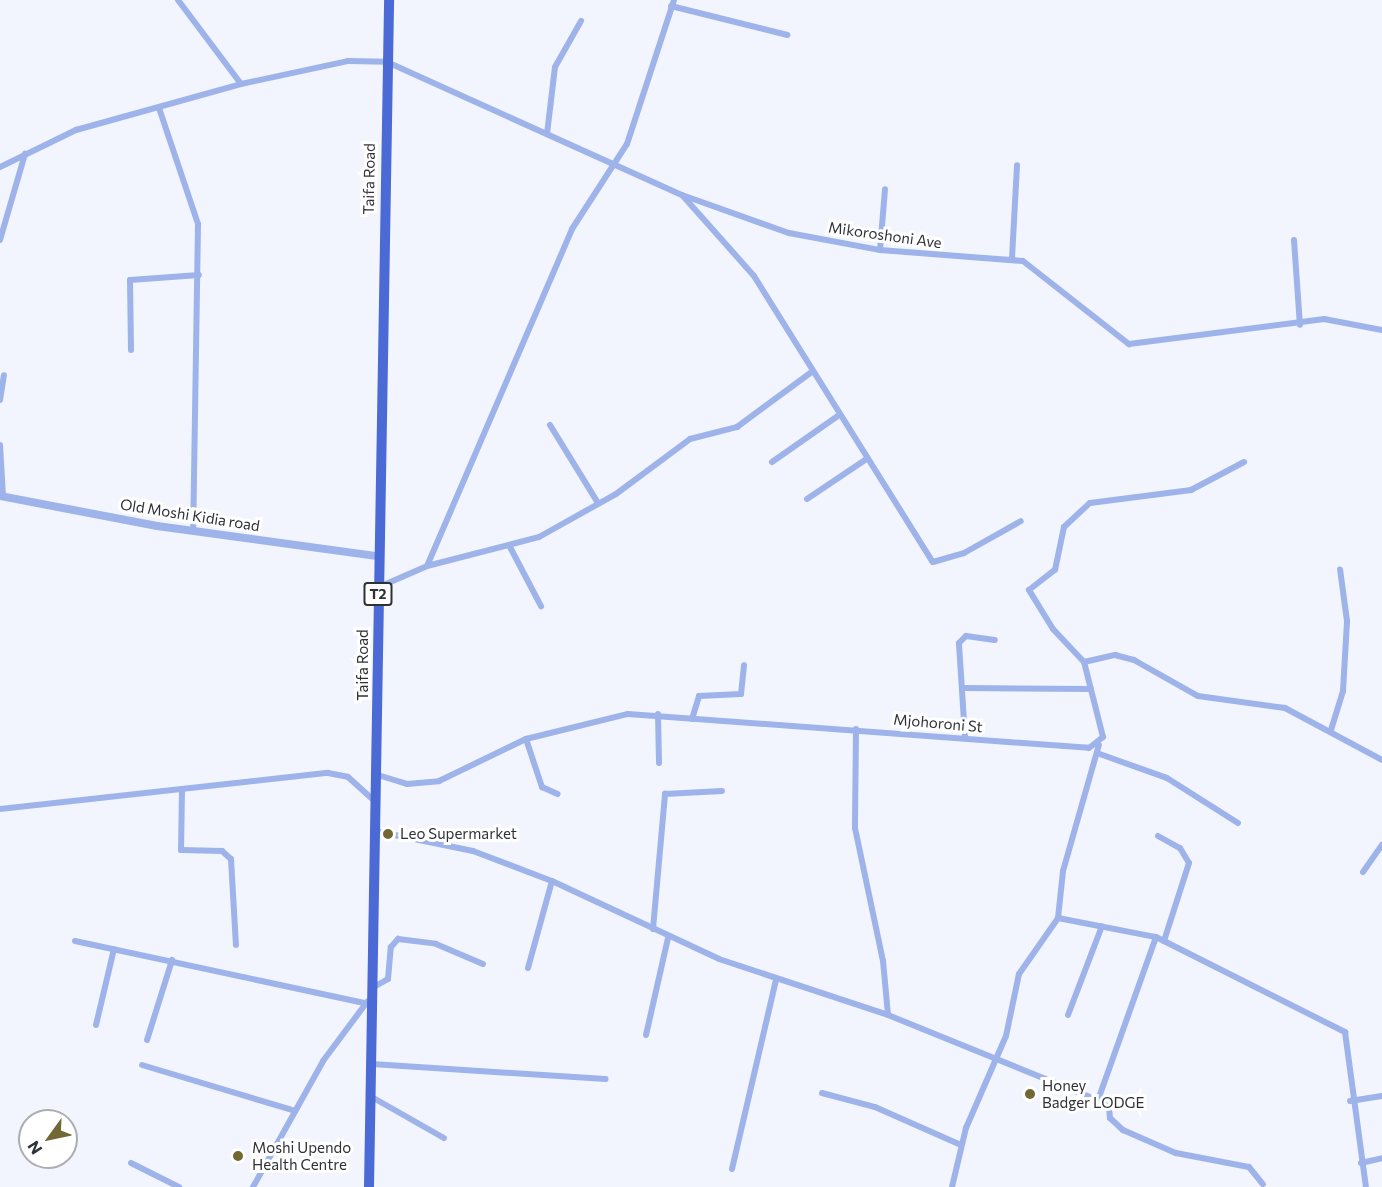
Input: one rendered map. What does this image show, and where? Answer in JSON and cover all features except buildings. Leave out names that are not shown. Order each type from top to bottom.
[{"type":"highway","name":"Taifa Road","points":[[369,1187],[371,995],[378,775],[377,556],[388,0]]},
{"type":"street","points":[[178,0],[241,84]]},
{"type":"street","points":[[427,566],[572,229],[599,180],[615,164],[641,109],[672,3],[788,35]]},
{"type":"street","points":[[547,134],[555,67],[581,21]]},
{"type":"street","points":[[0,166],[76,130],[241,84],[348,60],[387,62]]},
{"type":"street","name":"Mikoroshoni Ave","points":[[387,62],[682,195],[789,233],[880,249],[1012,258],[1040,270],[1129,344],[1300,326],[1324,319],[1382,330]]},
{"type":"street","points":[[159,108],[198,224],[200,275],[193,530]]},
{"type":"street","points":[[0,240],[25,154]]},
{"type":"street","points":[[1012,258],[1017,165]]},
{"type":"street","points":[[880,249],[885,189]]},
{"type":"street","points":[[682,195],[745,264],[933,562],[964,553],[1021,521]]},
{"type":"street","points":[[1294,240],[1300,326]]},
{"type":"street","points":[[131,350],[130,280],[200,275]]},
{"type":"street","points":[[378,587],[427,566],[510,547],[598,503],[690,439],[737,428],[813,371]]},
{"type":"street","points":[[0,400],[4,375]]},
{"type":"street","points":[[772,462],[839,415]]},
{"type":"street","points":[[550,425],[598,503]]},
{"type":"street","points":[[0,445],[2,496]]},
{"type":"street","points":[[807,499],[868,458]]},
{"type":"street","points":[[952,1187],[961,1145],[998,1060],[1019,974],[1058,918],[1064,872],[1103,737],[1084,662],[1053,629],[1029,590],[1055,570],[1064,527],[1090,503],[1191,490],[1244,462]]},
{"type":"street","name":"Old Moshi Kidia road","points":[[2,496],[193,530],[377,556]]},
{"type":"street","points":[[510,547],[541,606]]},
{"type":"street","points":[[1331,730],[1343,691],[1347,621],[1340,569]]},
{"type":"street","points":[[965,737],[962,638],[995,640]]},
{"type":"street","points":[[1084,662],[1115,656],[1134,660],[1198,696],[1285,708],[1331,730],[1382,760]]},
{"type":"street","points":[[692,719],[699,696],[741,694],[744,665]]},
{"type":"street","points":[[964,688],[1091,689]]},
{"type":"street","points":[[658,714],[658,763]]},
{"type":"street","name":"Mjohoroni St","points":[[378,775],[407,783],[439,781],[526,739],[598,719],[658,714],[692,719],[1099,745]]},
{"type":"street","points":[[856,729],[855,828],[883,961],[888,1015]]},
{"type":"street","points":[[526,739],[542,787],[558,794]]},
{"type":"street","points":[[1097,753],[1167,778],[1238,823]]},
{"type":"street","points":[[0,809],[339,772],[376,802]]},
{"type":"street","points":[[182,789],[181,850],[222,851],[231,859],[236,945]]},
{"type":"street","points":[[653,929],[665,794],[722,791]]},
{"type":"street","points":[[375,831],[472,851],[552,881],[668,938],[776,980],[888,1015],[1098,1100],[1123,1130],[1176,1153],[1249,1167],[1263,1184]]},
{"type":"street","points":[[1158,836],[1180,848],[1189,863],[1164,940]]},
{"type":"street","points":[[1363,872],[1382,845]]},
{"type":"street","points":[[528,968],[552,881]]},
{"type":"street","points":[[1058,918],[1164,940],[1345,1032],[1350,1101],[1366,1187]]},
{"type":"street","points":[[1068,1015],[1102,926]]},
{"type":"street","points":[[1098,1100],[1156,937]]},
{"type":"street","points":[[646,1035],[668,938]]},
{"type":"street","points":[[253,1187],[295,1111],[371,995],[388,979],[391,947],[398,939],[436,944],[483,964]]},
{"type":"street","points":[[75,941],[371,995]]},
{"type":"street","points":[[96,1025],[114,949]]},
{"type":"street","points":[[147,1040],[172,960]]},
{"type":"street","points":[[732,1169],[776,980]]},
{"type":"street","points":[[372,1064],[606,1079]]},
{"type":"street","points":[[142,1065],[295,1111]]},
{"type":"street","points":[[822,1093],[875,1107],[961,1145]]},
{"type":"street","points":[[369,1096],[444,1138]]},
{"type":"street","points":[[1350,1101],[1382,1096]]},
{"type":"street","points":[[1360,1163],[1382,1158]]},
{"type":"street","points":[[131,1163],[179,1187]]},
{"type":"place","name":"Leo Supermarket","points":[[388,834]]},
{"type":"place","name":"Honey Badger LODGE","points":[[1030,1094]]},
{"type":"place","name":"Moshi Upendo Health Centre","points":[[238,1156]]}]
